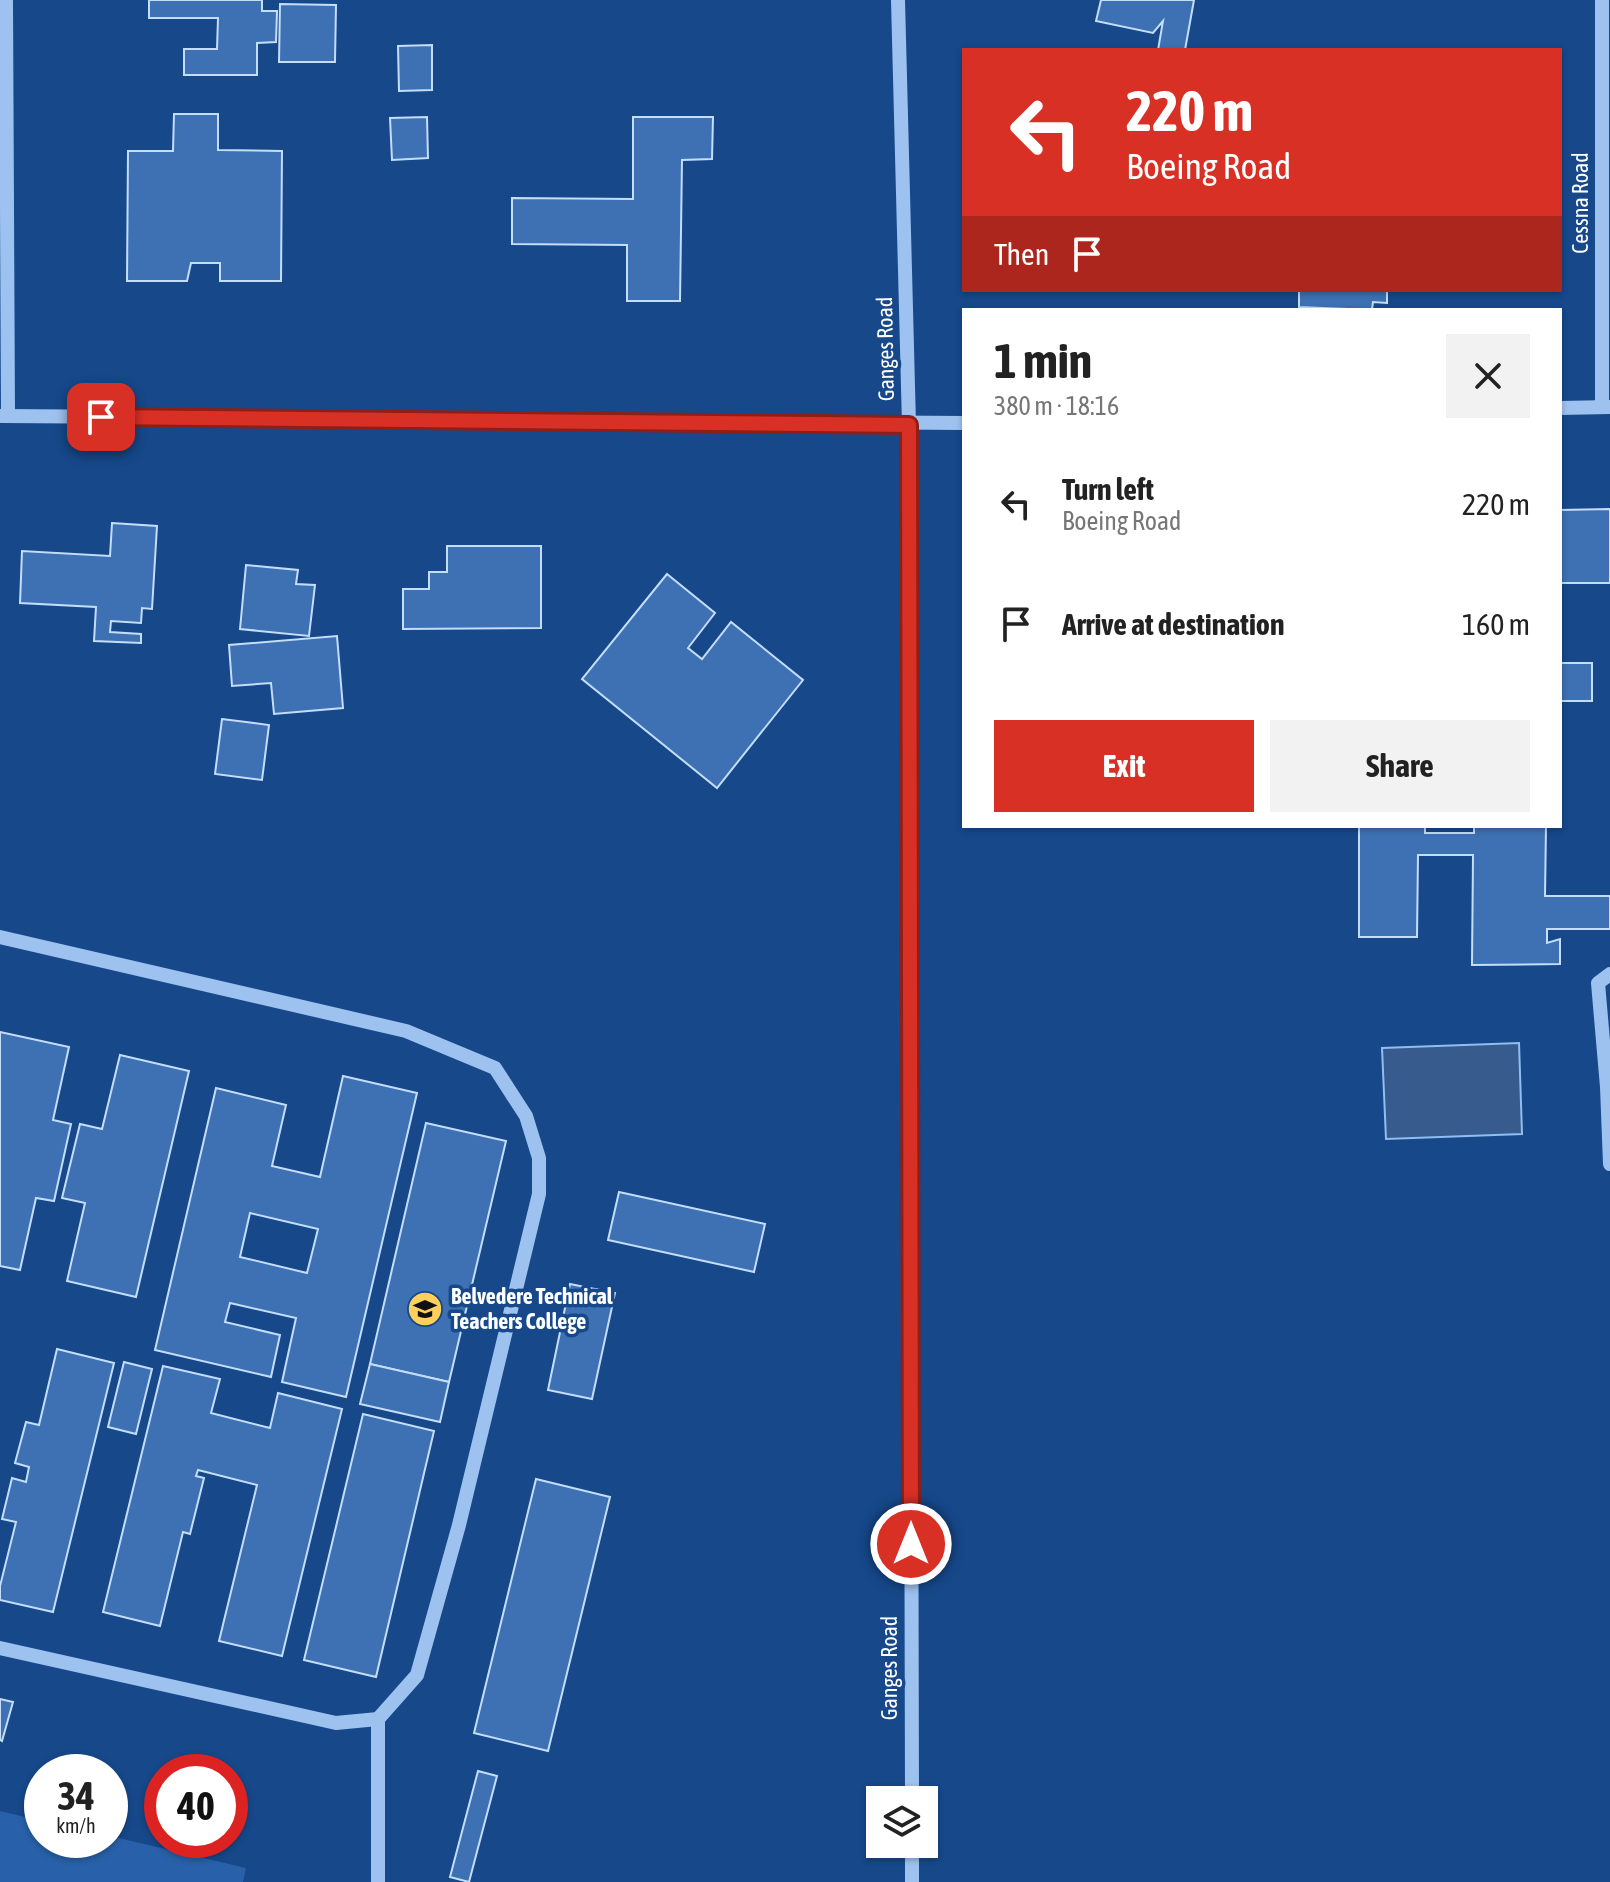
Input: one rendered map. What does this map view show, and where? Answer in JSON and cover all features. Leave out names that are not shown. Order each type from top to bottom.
[{"type":"street","points":[[6,0],[4,416],[962,423]]},
{"type":"street","name":"Ganges Road","points":[[898,0],[909,425],[912,1786]]},
{"type":"street","name":"Cessna Road","points":[[1602,0],[1606,407]]},
{"type":"street","points":[[1562,408],[1606,407]]},
{"type":"street","points":[[0,937],[406,1031],[495,1068],[526,1116],[539,1158],[539,1194],[459,1525],[417,1675],[378,1719],[378,1882]]},
{"type":"street","points":[[1610,974],[1598,983],[1610,1164]]},
{"type":"street","points":[[0,1648],[336,1723],[378,1719]]},
{"type":"street","points":[[912,1858],[912,1882]]},
{"type":"shaded area","points":[[1519,1043],[1522,1134],[1386,1139],[1382,1048]]},
{"type":"shaded area","points":[[0,1811],[24,1817],[24,1858],[128,1858],[128,1840],[144,1844],[144,1858],[204,1858],[246,1868],[243,1882],[0,1882]]},
{"type":"building","points":[[149,0],[262,0],[262,11],[277,11],[276,42],[257,43],[257,75],[184,75],[184,49],[217,49],[218,18],[149,18]]},
{"type":"building","points":[[1101,0],[1194,0],[1185,48],[1158,48],[1163,21],[1153,33],[1096,21]]},
{"type":"building","points":[[280,4],[336,5],[335,62],[279,62]]},
{"type":"building","points":[[432,45],[432,90],[399,91],[398,46]]},
{"type":"building","points":[[174,114],[218,114],[218,150],[282,151],[281,281],[220,281],[220,263],[191,263],[187,281],[127,281],[128,151],[173,151]]},
{"type":"building","points":[[427,117],[428,158],[392,160],[390,118]]},
{"type":"building","points":[[633,117],[713,117],[712,159],[682,160],[680,301],[627,301],[627,245],[512,244],[512,198],[633,199]]},
{"type":"building","points":[[1299,292],[1387,292],[1387,303],[1373,302],[1372,308],[1299,307]]},
{"type":"building","points":[[1610,509],[1610,583],[1562,583],[1562,510]]},
{"type":"building","points":[[112,523],[157,526],[152,609],[142,608],[141,623],[111,621],[110,632],[141,634],[141,643],[94,641],[96,607],[20,603],[22,551],[110,556]]},
{"type":"building","points":[[447,546],[541,546],[541,628],[403,629],[403,589],[429,589],[429,572],[447,572]]},
{"type":"building","points":[[246,565],[298,570],[296,584],[315,585],[309,636],[240,629]]},
{"type":"building","points":[[667,574],[715,613],[688,648],[702,659],[731,622],[803,680],[717,788],[582,679]]},
{"type":"building","points":[[337,636],[343,708],[274,714],[271,683],[232,686],[229,645]]},
{"type":"building","points":[[1562,663],[1592,663],[1592,701],[1562,701]]},
{"type":"building","points":[[222,719],[269,725],[262,780],[215,774]]},
{"type":"building","points":[[1359,828],[1425,828],[1425,833],[1474,833],[1474,828],[1546,828],[1545,896],[1610,896],[1610,929],[1547,929],[1547,943],[1560,939],[1560,964],[1472,965],[1473,855],[1418,855],[1417,937],[1359,937]]},
{"type":"building","points":[[0,1032],[69,1047],[53,1120],[71,1124],[54,1201],[36,1198],[20,1270],[0,1266]]},
{"type":"building","points":[[120,1055],[189,1071],[136,1297],[67,1281],[85,1203],[62,1198],[80,1124],[102,1129]]},
{"type":"building","points":[[343,1076],[417,1093],[346,1397],[282,1382],[296,1318],[230,1303],[225,1322],[280,1335],[271,1377],[155,1350],[216,1088],[286,1105],[272,1166],[320,1177]],"holes":[[[250,1213],[318,1229],[307,1273],[240,1257]]]},
{"type":"building","points":[[426,1123],[506,1141],[449,1382],[370,1364]]},
{"type":"building","points":[[619,1192],[765,1224],[754,1272],[608,1240]]},
{"type":"building","points":[[570,1284],[615,1293],[592,1399],[548,1390]]},
{"type":"building","points":[[57,1349],[114,1363],[53,1612],[0,1600],[0,1586],[16,1522],[2,1519],[12,1478],[26,1482],[29,1467],[15,1463],[26,1422],[39,1425]]},
{"type":"building","points":[[124,1362],[152,1369],[136,1434],[108,1427]]},
{"type":"building","points":[[370,1364],[449,1382],[440,1422],[360,1404]]},
{"type":"building","points":[[163,1366],[220,1379],[211,1413],[270,1428],[278,1393],[342,1409],[282,1656],[219,1641],[257,1485],[198,1470],[196,1476],[204,1478],[190,1534],[183,1532],[160,1626],[103,1612]]},
{"type":"building","points":[[363,1414],[434,1431],[376,1677],[304,1660]]},
{"type":"building","points":[[536,1479],[610,1497],[548,1751],[474,1733]]},
{"type":"building","points":[[0,1699],[13,1702],[2,1741],[0,1740]]},
{"type":"building","points":[[478,1771],[497,1776],[469,1882],[450,1877]]},
{"type":"place","name":"Belvedere Technical Teachers College","points":[[425,1309]]},
{"type":"route","points":[[101,417],[909,425],[911,1544]]}]
